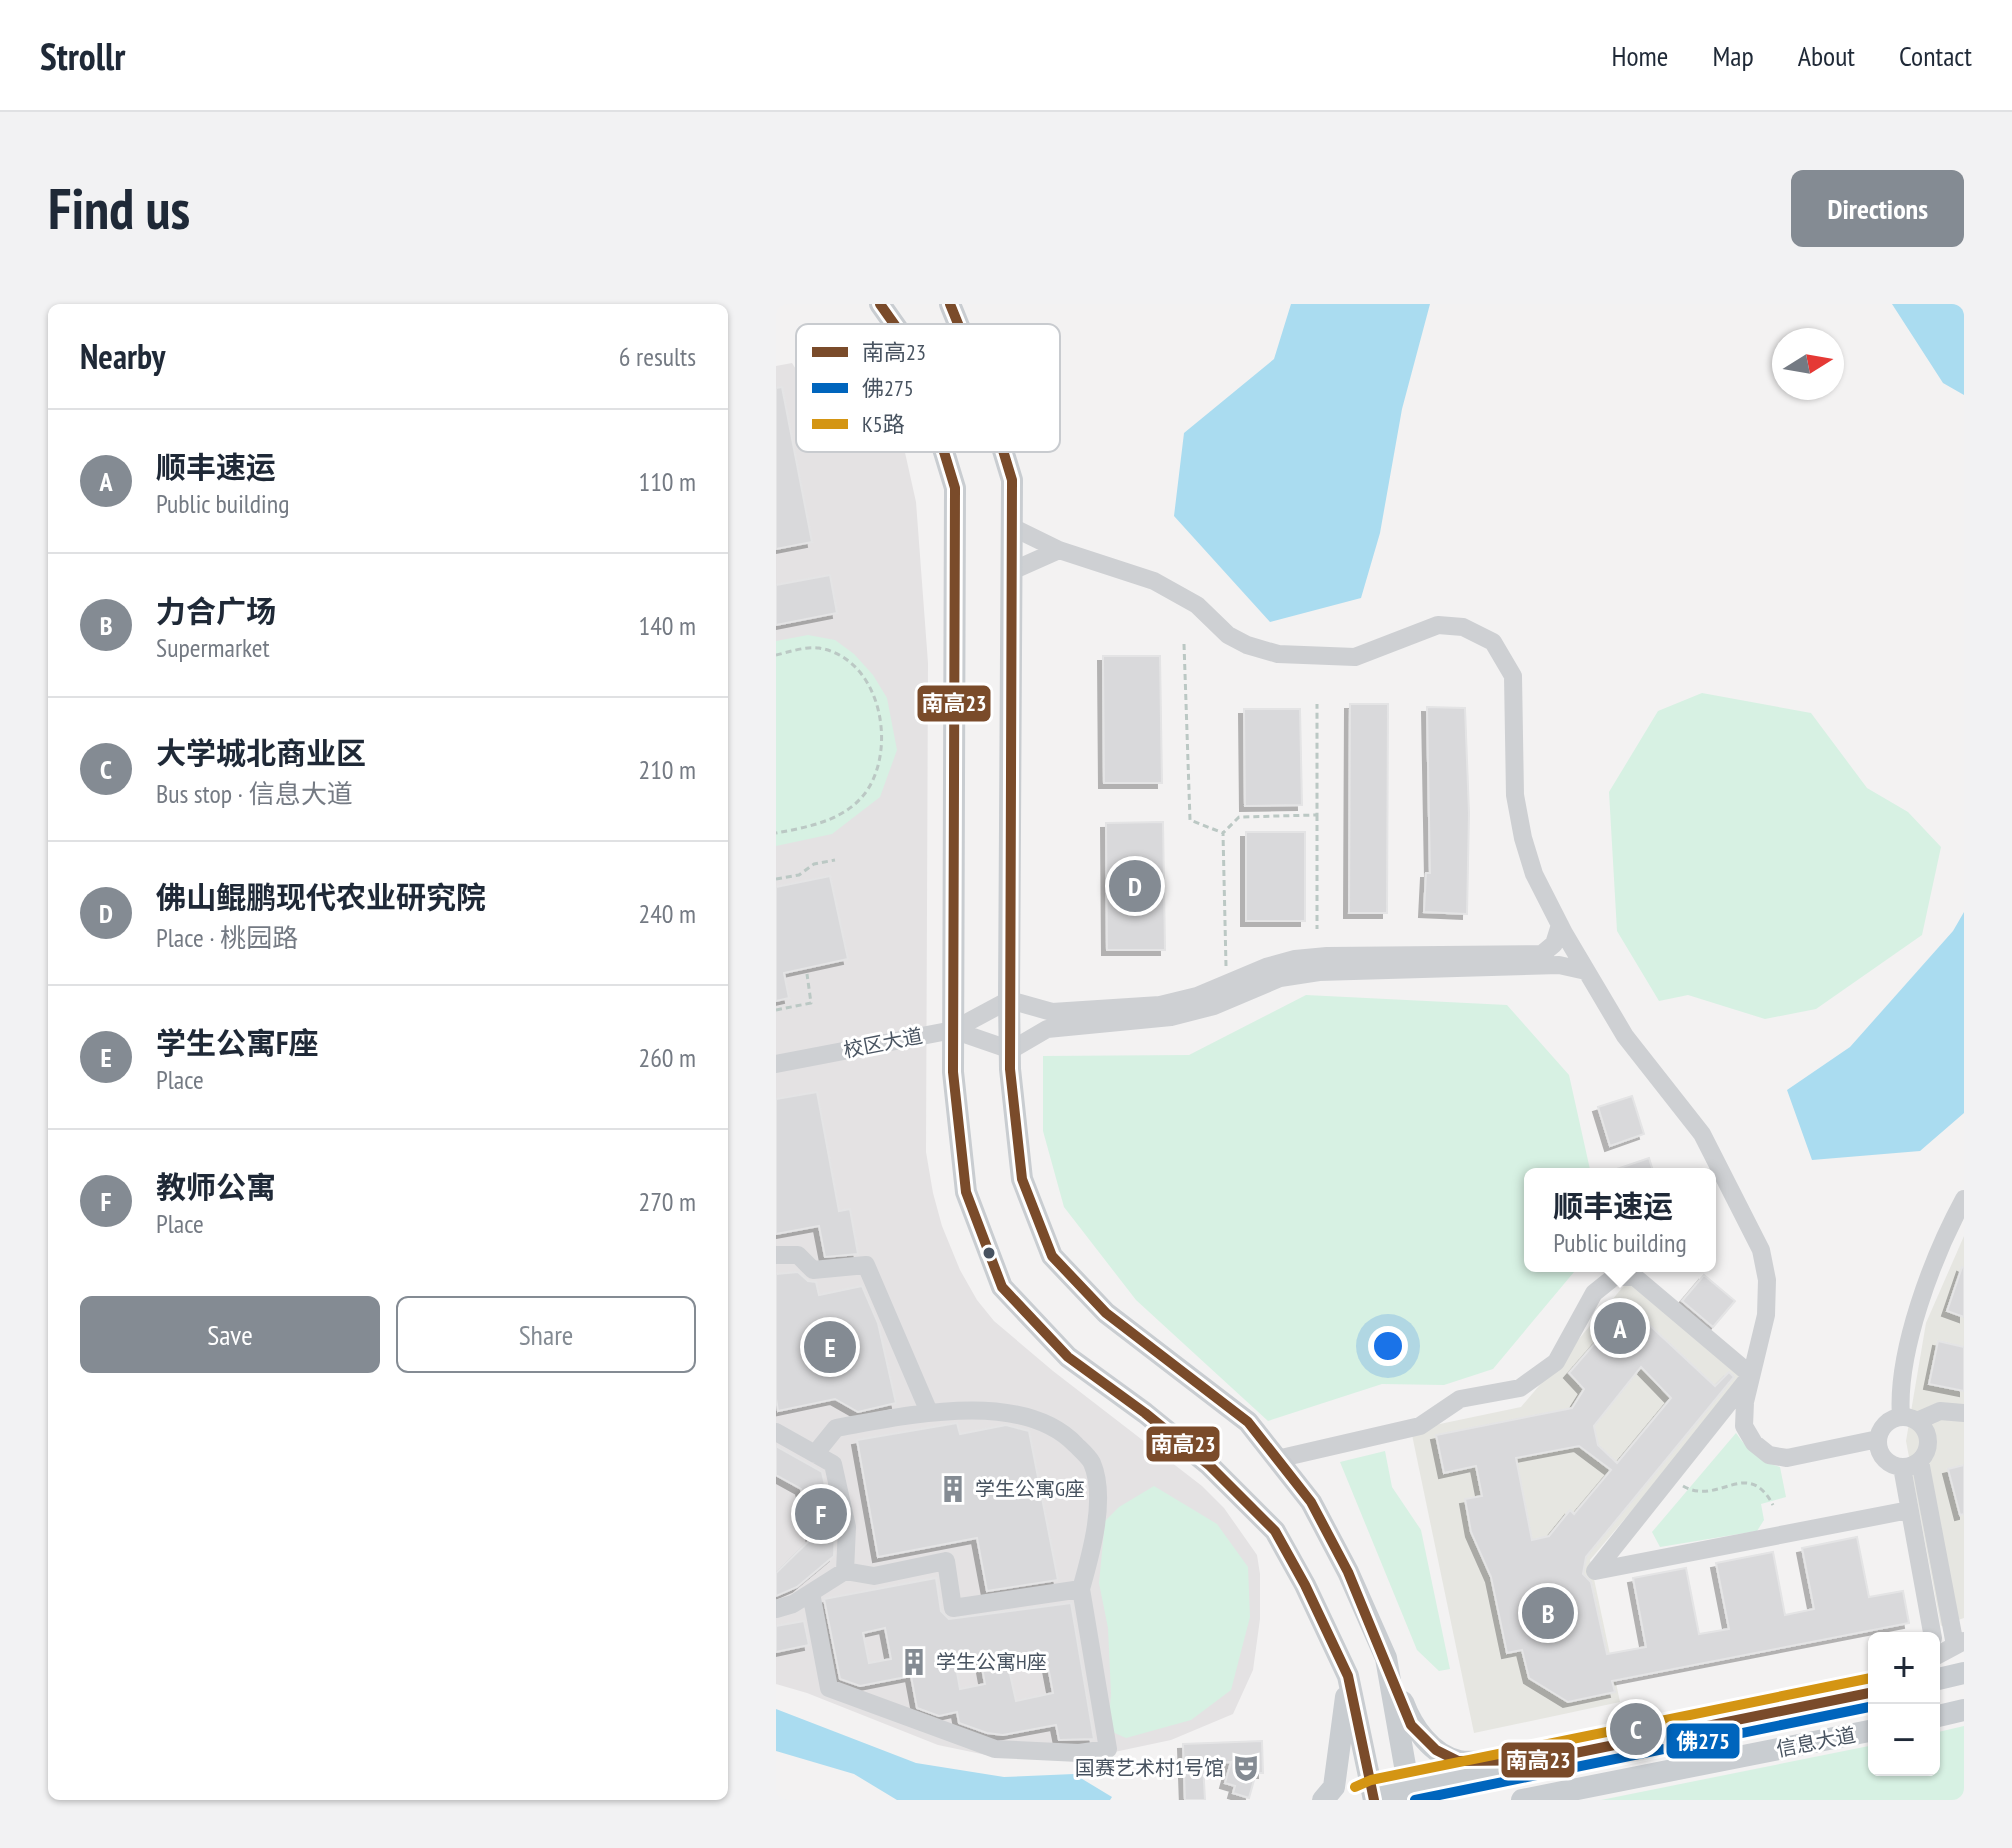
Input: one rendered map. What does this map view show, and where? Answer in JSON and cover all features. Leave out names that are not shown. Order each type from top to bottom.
[{"type":"main road","points":[[880,304],[894,324]]},
{"type":"main road","points":[[950,304],[958,324]]},
{"type":"main road","points":[[944,452],[955,488],[953,1072],[966,1192],[1002,1287],[1068,1357],[1209,1465],[1275,1531],[1305,1585],[1348,1676],[1370,1798]]},
{"type":"main road","points":[[1003,452],[1012,480],[1011,1050],[1022,1179],[1052,1256],[1106,1313],[1248,1422],[1311,1502],[1348,1572],[1411,1725],[1436,1750],[1458,1761],[1541,1760]]},
{"type":"main road","points":[[1386,1658],[1410,1794]]},
{"type":"main road","points":[[1940,1679],[1964,1673]]},
{"type":"main road","points":[[1323,1800],[1334,1787],[1348,1676]]},
{"type":"main road","name":"信息大道","points":[[1370,1798],[1410,1794],[1541,1760],[1868,1693]]},
{"type":"main road","points":[[1940,1716],[1964,1710]]},
{"type":"main road","name":"信息大道","points":[[1522,1800],[1868,1731]]},
{"type":"street","points":[[1012,527],[1059,550],[1154,581],[1197,605],[1228,635],[1247,645],[1278,654],[1355,657],[1438,625],[1463,627],[1493,642],[1513,676],[1515,795],[1534,874],[1625,1036],[1702,1134],[1761,1250],[1767,1280],[1766,1315],[1745,1402],[1744,1426],[1754,1443],[1769,1455],[1787,1458],[1878,1439]]},
{"type":"street","points":[[1012,571],[1059,550]]},
{"type":"street","points":[[953,1030],[1009,1000],[1052,1012],[1160,1005],[1197,996],[1266,967],[1295,959],[1542,954],[1554,944],[1560,925]]},
{"type":"street","points":[[953,1030],[1011,1050],[1047,1029],[1145,1022],[1171,1017],[1214,1006],[1280,978],[1319,972],[1559,965],[1586,971]]},
{"type":"street","name":"校区大道","points":[[776,1064],[953,1030]]},
{"type":"street","points":[[1964,1199],[1916,1315],[1899,1394],[1909,1419],[1928,1434],[1927,1451],[1911,1464],[1894,1466],[1882,1455],[1878,1439],[1886,1424],[1909,1419],[1940,1411],[1964,1413]]},
{"type":"street","points":[[776,1255],[798,1255],[813,1270],[866,1265],[929,1412]]},
{"type":"street","points":[[1277,1459],[1420,1426],[1460,1399],[1520,1388],[1556,1362],[1594,1293],[1614,1277],[1635,1277],[1751,1375]]},
{"type":"street","points":[[1751,1375],[1595,1571],[1909,1510]]},
{"type":"street","points":[[811,1593],[829,1688],[995,1749],[1079,1753],[1108,1749],[1081,1589],[1092,1550],[1098,1495],[1091,1462],[1065,1434],[1037,1419],[991,1412],[929,1412],[836,1428],[815,1454]]},
{"type":"street","points":[[776,1432],[833,1464],[847,1527],[845,1571]]},
{"type":"street","points":[[1911,1464],[1909,1510],[1931,1632]]},
{"type":"street","points":[[1911,1464],[1959,1643]]},
{"type":"street","points":[[776,1609],[793,1604],[845,1571],[874,1576],[946,1561],[953,1608],[1081,1589]]},
{"type":"path","points":[[1184,644],[1190,820],[1223,833]]},
{"type":"path","points":[[776,655],[817,647],[854,667],[873,690],[882,733],[880,762],[867,791],[848,808],[821,824],[776,833]]},
{"type":"path","points":[[1317,704],[1317,929]]},
{"type":"path","points":[[1227,983],[1223,833],[1239,817],[1317,815]]},
{"type":"path","points":[[776,879],[799,875],[814,864],[835,860]]},
{"type":"path","points":[[776,1010],[811,1003],[807,974]]},
{"type":"path","points":[[1669,1478],[1698,1493],[1739,1482],[1751,1482],[1761,1488],[1773,1505]]},
{"type":"shaded area","points":[[792,363],[796,369],[796,452],[905,452],[916,502],[928,663],[926,1152],[942,1226],[960,1270],[977,1300],[994,1321],[1053,1371],[1202,1486],[1224,1508],[1257,1555],[1260,1619],[1253,1670],[1233,1714],[1171,1740],[1086,1758],[991,1756],[938,1745],[807,1693],[776,1684],[776,366]]},
{"type":"shaded area","points":[[1964,1236],[1964,1618],[1941,1626],[1906,1441],[1926,1323]]},
{"type":"shaded area","points":[[1628,1281],[1743,1379],[1590,1560],[1620,1702],[1474,1733],[1411,1430],[1521,1407]]},
{"type":"green space","points":[[808,635],[835,640],[854,654],[873,675],[887,698],[897,750],[880,797],[832,834],[776,846],[776,641]]},
{"type":"green space","points":[[1702,693],[1811,713],[1867,788],[1908,812],[1941,847],[1922,935],[1816,1009],[1765,1019],[1688,995],[1659,1001],[1617,931],[1609,792],[1658,711]]},
{"type":"green space","points":[[1306,995],[1507,1005],[1569,1075],[1590,1168],[1524,1168],[1524,1272],[1574,1272],[1493,1369],[1444,1385],[1382,1384],[1268,1421],[1136,1300],[1064,1207],[1043,1131],[1043,1056],[1189,1055]]},
{"type":"green space","points":[[1736,1433],[1755,1454],[1780,1467],[1786,1497],[1761,1504],[1764,1520],[1757,1531],[1660,1547],[1652,1532]]},
{"type":"green space","points":[[1385,1451],[1392,1487],[1421,1530],[1450,1669],[1439,1671],[1417,1650],[1340,1462]]},
{"type":"green space","points":[[1154,1486],[1217,1524],[1248,1567],[1250,1617],[1231,1690],[1191,1720],[1126,1738],[1108,1730],[1111,1694],[1108,1628],[1099,1583],[1105,1521],[1119,1507]]},
{"type":"green space","points":[[1964,1726],[1964,1800],[1601,1800],[1868,1746],[1868,1776],[1940,1776],[1940,1732]]},
{"type":"water","points":[[1291,304],[1430,304],[1402,409],[1380,533],[1361,598],[1270,622],[1174,516],[1184,433],[1274,359]]},
{"type":"water","points":[[1892,304],[1964,304],[1964,395],[1943,383]]},
{"type":"water","points":[[1964,912],[1964,1113],[1920,1151],[1812,1160],[1787,1090],[1850,1047],[1953,931]]},
{"type":"water","points":[[776,1709],[916,1763],[1004,1777],[1074,1774],[1112,1797],[1110,1800],[897,1800],[854,1774],[776,1751]]},
{"type":"building","points":[[782,387],[812,542],[776,549],[776,388]]},
{"type":"building","points":[[830,575],[837,613],[776,625],[776,585]]},
{"type":"building","points":[[1103,656],[1160,656],[1162,783],[1104,783]]},
{"type":"building","points":[[1350,704],[1388,704],[1387,913],[1349,913]]},
{"type":"building","points":[[1427,707],[1465,708],[1469,813],[1467,914],[1424,912],[1426,873],[1430,873]]},
{"type":"building","points":[[1244,709],[1300,709],[1302,805],[1245,806]]},
{"type":"building","points":[[1163,822],[1165,950],[1107,950],[1106,823]]},
{"type":"building","points":[[1246,832],[1305,832],[1305,921],[1246,921]]},
{"type":"building","points":[[830,876],[848,959],[784,973],[789,998],[776,1001],[776,887]]},
{"type":"building","points":[[817,1092],[839,1211],[850,1209],[858,1254],[825,1257],[819,1226],[776,1234],[776,1099]]},
{"type":"building","points":[[1632,1096],[1644,1134],[1610,1146],[1598,1107]]},
{"type":"building","points":[[1649,1158],[1652,1168],[1620,1168]]},
{"type":"building","points":[[1964,1268],[1964,1317],[1947,1311]]},
{"type":"building","points":[[798,1272],[808,1281],[816,1282],[819,1295],[862,1286],[878,1323],[896,1403],[858,1412],[835,1399],[778,1411],[776,1274]]},
{"type":"building","points":[[1704,1275],[1735,1301],[1713,1327],[1682,1301]]},
{"type":"building","points":[[1628,1305],[1715,1386],[1729,1372],[1734,1377],[1586,1557],[1583,1574],[1591,1582],[1607,1654],[1646,1647],[1633,1578],[1686,1568],[1699,1634],[1729,1629],[1716,1563],[1773,1552],[1785,1615],[1814,1609],[1802,1548],[1857,1537],[1869,1597],[1903,1591],[1909,1623],[1612,1681],[1615,1692],[1568,1702],[1529,1678],[1522,1650],[1507,1653],[1491,1577],[1471,1532],[1465,1499],[1482,1496],[1476,1466],[1444,1473],[1436,1435],[1572,1408],[1584,1389],[1569,1373]],"holes":[[[1641,1367],[1671,1398],[1617,1463],[1598,1445],[1594,1426]],[[1579,1446],[1611,1470],[1574,1514],[1570,1510],[1549,1536],[1532,1540],[1516,1458]]]},
{"type":"building","points":[[1938,1341],[1964,1347],[1964,1391],[1929,1384]]},
{"type":"building","name":"学生公寓G座","points":[[957,1423],[960,1434],[1006,1425],[1029,1431],[1058,1580],[987,1591],[977,1538],[878,1557],[857,1440]]},
{"type":"building","points":[[776,1446],[822,1472],[835,1528],[834,1556],[797,1587],[776,1596],[776,1573],[812,1538],[801,1489],[776,1475]]},
{"type":"building","points":[[1964,1465],[1964,1514],[1960,1515],[1948,1469]]},
{"type":"building","name":"学生公寓H座","points":[[936,1578],[941,1611],[949,1619],[1071,1603],[1094,1739],[1059,1740],[1056,1725],[1003,1735],[987,1733],[959,1723],[957,1712],[939,1716],[917,1708],[911,1676],[860,1686],[840,1679],[824,1599]],"holes":[[[885,1628],[891,1659],[869,1663],[863,1633]],[[1046,1656],[1053,1693],[1016,1701],[1008,1665]],[[980,1657],[985,1684],[960,1689],[955,1661]]]},
{"type":"building","points":[[804,1621],[809,1645],[776,1652],[776,1626]]},
{"type":"building","name":"国赛艺术村1号馆","points":[[1262,1741],[1263,1773],[1256,1773],[1249,1798],[1233,1793],[1235,1786],[1225,1783],[1231,1762],[1203,1763],[1205,1800],[1185,1800],[1183,1744]]},
{"type":"transit line","name":"南高23","points":[[880,304],[894,324]]},
{"type":"transit line","name":"南高23","points":[[950,304],[958,324]]},
{"type":"transit line","name":"南高23","points":[[944,452],[955,488],[953,1072],[966,1192],[1002,1287],[1068,1357],[1209,1465],[1275,1531],[1305,1585],[1348,1676],[1374,1800]]},
{"type":"transit line","name":"南高23","points":[[1003,452],[1012,480],[1010,1069],[1022,1179],[1052,1256],[1106,1313],[1248,1422],[1311,1502],[1348,1572],[1411,1725],[1436,1750],[1458,1761],[1541,1760],[1868,1693]]},
{"type":"transit line","name":"K5路","points":[[1355,1787],[1371,1780],[1868,1679]]},
{"type":"transit line","name":"佛275","points":[[1415,1800],[1868,1707]]},
{"type":"place","name":"佛山鲲鹏现代农业研究院","points":[[1135,886]]},
{"type":"place","name":"顺丰速运","points":[[1620,1328]]},
{"type":"place","name":"学生公寓F座","points":[[830,1347]]},
{"type":"place","name":"学生公寓G座","points":[[953,1489]]},
{"type":"place","name":"教师公寓","points":[[821,1514]]},
{"type":"place","name":"力合广场","points":[[1548,1613]]},
{"type":"place","name":"学生公寓H座","points":[[914,1662]]},
{"type":"place","name":"大学城北商业区","points":[[1636,1729]]},
{"type":"place","name":"国赛艺术村1号馆","points":[[1246,1768]]}]
